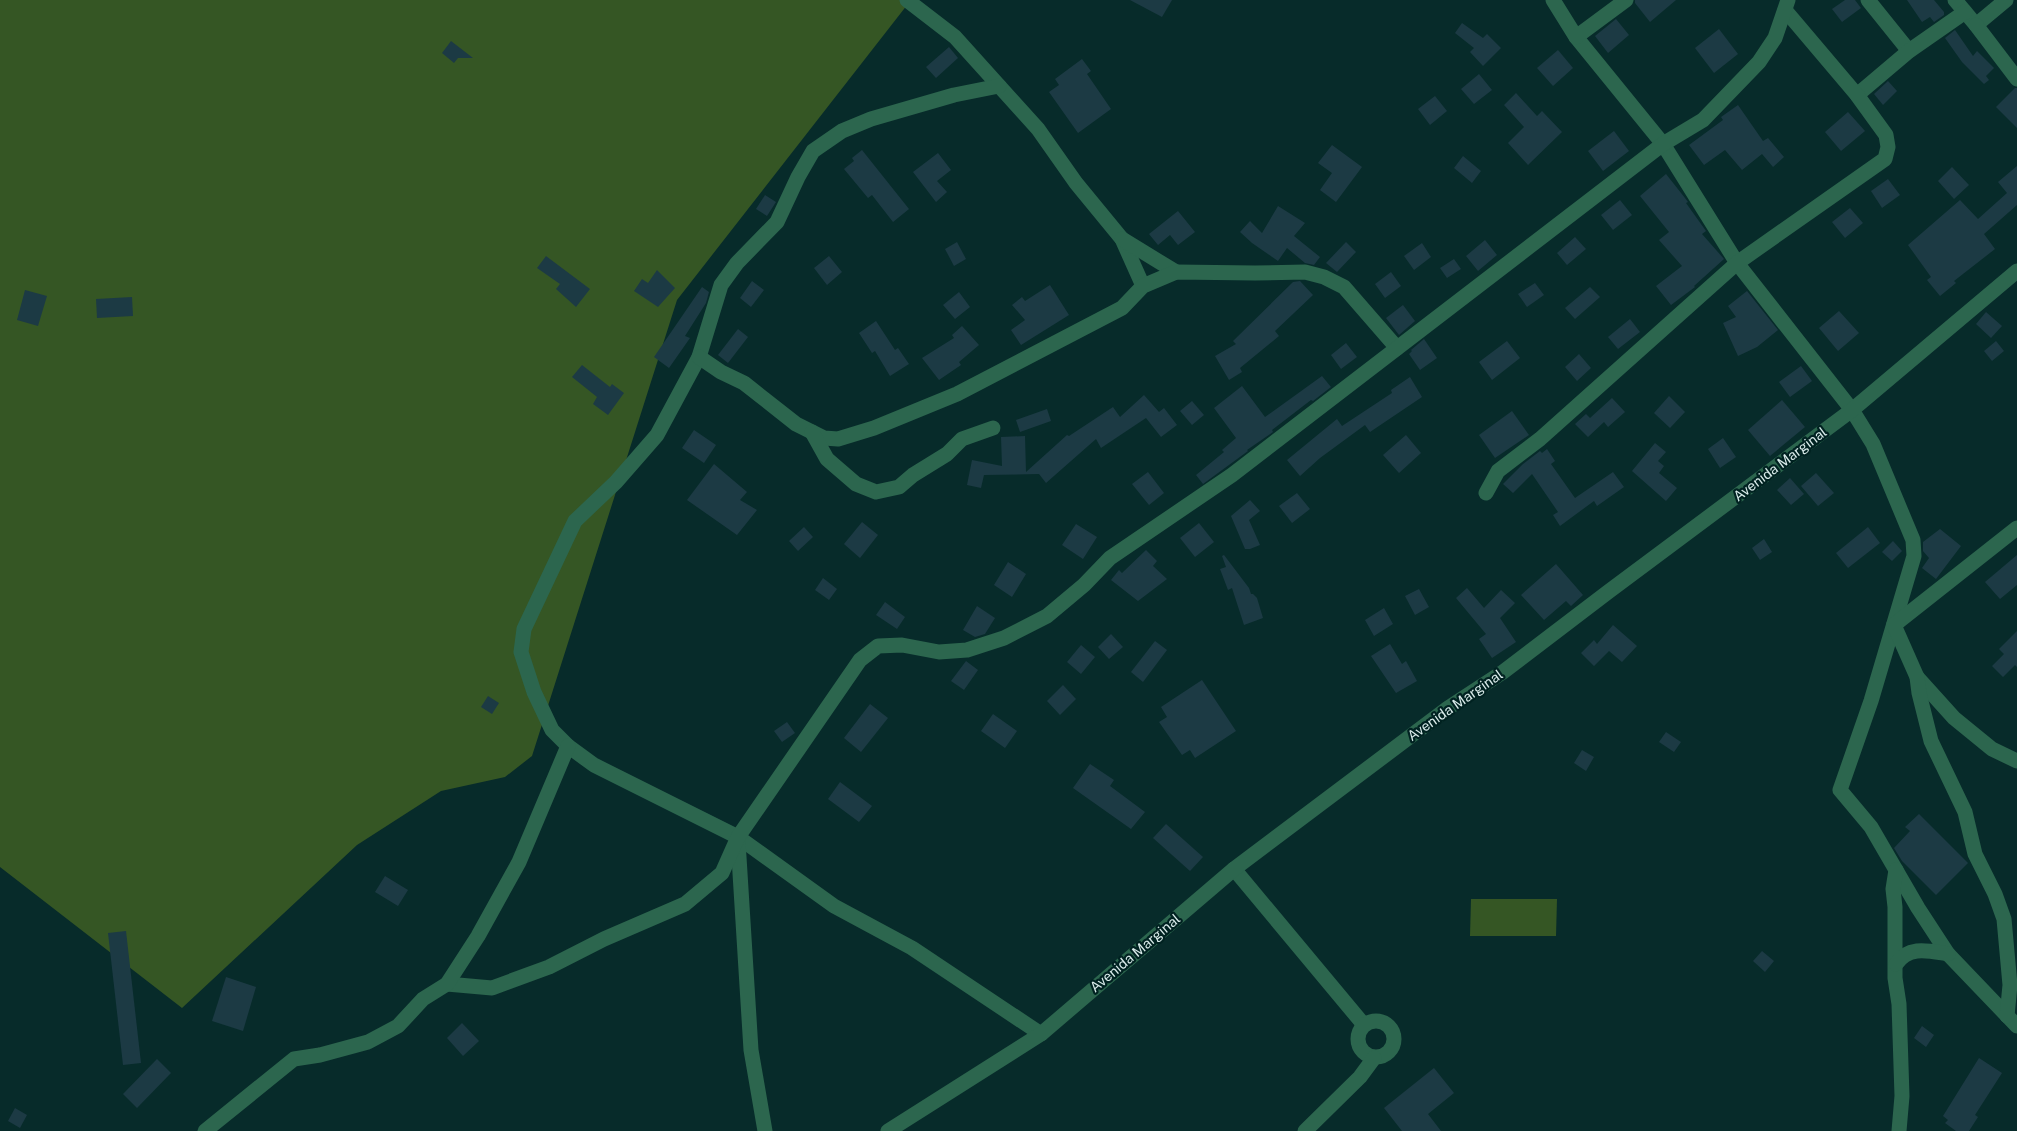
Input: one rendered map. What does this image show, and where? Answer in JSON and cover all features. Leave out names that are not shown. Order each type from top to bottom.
[{"type":"street","points":[[907,0],[954,38],[1038,129],[1076,182],[1122,239],[1143,286]]},
{"type":"street","points":[[1552,0],[1576,37],[1663,144],[1737,263],[1852,410],[1874,444],[1913,540],[1914,556],[1871,701],[1840,790],[1871,827],[1948,954],[2012,1021]]},
{"type":"street","points":[[1576,37],[1626,0]]},
{"type":"street","points":[[1868,0],[1909,51]]},
{"type":"street","points":[[1955,0],[1976,24],[2017,79]]},
{"type":"street","points":[[1976,24],[2006,0]]},
{"type":"street","points":[[1486,493],[1498,471],[1540,439],[1737,263],[1885,159],[1888,147],[1886,135],[1786,5]]},
{"type":"street","points":[[446,984],[492,988],[549,967],[604,939],[685,904],[722,873],[738,837],[860,660],[878,646],[902,646],[939,652],[967,650],[1004,638],[1047,616],[1084,585],[1110,558],[1232,475],[1663,144],[1703,120],[1759,62],[1775,38],[1786,5]]},
{"type":"street","points":[[1856,94],[1909,51],[1965,12]]},
{"type":"street","points":[[999,86],[954,95],[871,119],[842,131],[813,151],[798,177],[777,222],[738,263],[721,285],[699,357],[657,435],[616,482],[575,521],[524,629],[521,652],[534,692],[552,730],[568,746],[594,765],[738,837],[834,906],[912,948],[1041,1034]]},
{"type":"street","points":[[1122,239],[1176,272]]},
{"type":"street","name":"Avenida Marginal","points":[[888,1131],[1041,1034],[1234,869],[1448,708],[1503,672],[1852,410],[2017,271]]},
{"type":"street","points":[[699,357],[721,372],[744,383],[796,424],[824,438],[838,439],[874,428],[957,394],[1122,308],[1143,286],[1176,272],[1305,272],[1324,277],[1344,287],[1396,348]]},
{"type":"street","points":[[812,432],[827,459],[856,484],[876,492],[900,487],[913,475],[947,454],[962,439],[993,428]]},
{"type":"street","points":[[1894,626],[2017,528]]},
{"type":"street","points":[[1894,626],[1917,677],[1954,718],[1992,749],[2017,761]]},
{"type":"street","points":[[1917,677],[1918,693],[1931,741],[1965,812],[1974,854],[1995,894],[2004,919],[2012,1021]]},
{"type":"street","points":[[205,1131],[294,1059],[320,1055],[368,1042],[398,1026],[423,999],[446,984],[478,936],[519,862],[568,746]]},
{"type":"street","points":[[738,837],[751,1050],[765,1131]]},
{"type":"street","points":[[1234,869],[1364,1025]]},
{"type":"street","points":[[1896,870],[1894,930],[1902,1096],[1899,1131]]},
{"type":"street","points":[[1896,964],[1899,959],[1910,952],[1926,950],[1948,954]]},
{"type":"street","points":[[1306,1131],[1360,1077],[1374,1058],[1388,1053],[1394,1045],[1395,1036],[1391,1027],[1383,1021],[1373,1021],[1364,1025],[1359,1033],[1358,1043],[1362,1051],[1374,1058]]},
{"type":"green space","points":[[0,0],[911,0],[677,300],[532,756],[505,777],[441,791],[357,845],[182,1008],[0,867]]},
{"type":"green space","points":[[1471,899],[1557,899],[1556,936],[1470,936]]},
{"type":"building","points":[[1130,0],[1172,0],[1162,17]]},
{"type":"building","points":[[1635,0],[1676,0],[1650,22],[1635,3]]},
{"type":"building","points":[[1845,0],[1855,0],[1861,8],[1842,22],[1832,9]]},
{"type":"building","points":[[1907,0],[1934,0],[1944,12],[1944,15],[1934,22],[1930,17],[1922,22]]},
{"type":"building","points":[[1616,19],[1629,35],[1608,53],[1595,36]]},
{"type":"building","points":[[1462,23],[1483,38],[1487,34],[1501,48],[1483,66],[1470,52],[1474,48],[1455,33]]},
{"type":"building","points":[[1719,29],[1738,54],[1714,73],[1695,48]]},
{"type":"building","points":[[1955,30],[1973,56],[1977,51],[1994,68],[1986,76],[1989,80],[1984,84],[1962,62],[1945,38]]},
{"type":"building","points":[[451,41],[473,58],[458,58],[454,63],[442,53]]},
{"type":"building","points":[[949,47],[958,58],[936,78],[926,67]]},
{"type":"building","points":[[1558,50],[1573,68],[1553,86],[1537,68]]},
{"type":"building","points":[[1082,59],[1091,71],[1087,74],[1111,109],[1078,133],[1049,92],[1059,85],[1055,79]]},
{"type":"building","points":[[1479,74],[1492,90],[1474,104],[1461,89]]},
{"type":"building","points":[[1888,81],[1897,91],[1883,105],[1874,94]]},
{"type":"building","points":[[2017,88],[2017,128],[1996,107]]},
{"type":"building","points":[[1516,93],[1537,116],[1542,111],[1562,132],[1528,165],[1508,143],[1524,127],[1504,105]]},
{"type":"building","points":[[1435,96],[1447,111],[1430,125],[1418,109]]},
{"type":"building","points":[[1738,105],[1763,141],[1768,138],[1784,157],[1773,167],[1762,154],[1742,170],[1725,150],[1704,165],[1689,145],[1723,120],[1721,117]]},
{"type":"building","points":[[1848,112],[1865,131],[1841,151],[1825,132]]},
{"type":"building","points":[[1614,131],[1629,151],[1603,171],[1588,151]]},
{"type":"building","points":[[1332,145],[1362,167],[1336,202],[1320,190],[1332,173],[1318,163]]},
{"type":"building","points":[[862,150],[909,209],[893,222],[872,195],[868,198],[844,169],[854,161],[852,158]]},
{"type":"building","points":[[938,153],[951,170],[937,181],[947,192],[936,202],[913,172]]},
{"type":"building","points":[[1463,156],[1481,171],[1472,183],[1454,168]]},
{"type":"building","points":[[2017,166],[2017,205],[1984,234],[1995,249],[1954,281],[1956,283],[1940,296],[1927,280],[1931,277],[1908,245],[1960,200],[1978,219],[2007,193],[1998,182]]},
{"type":"building","points":[[1952,167],[1969,185],[1954,199],[1938,181]]},
{"type":"building","points":[[1666,174],[1688,202],[1686,203],[1706,231],[1702,234],[1724,259],[1695,287],[1671,305],[1656,286],[1682,266],[1659,240],[1669,232],[1640,196]]},
{"type":"building","points":[[1888,179],[1900,195],[1882,208],[1871,191]]},
{"type":"building","points":[[765,195],[776,202],[767,216],[756,209]]},
{"type":"building","points":[[1620,200],[1632,215],[1613,230],[1601,215]]},
{"type":"building","points":[[1278,206],[1305,223],[1294,236],[1320,257],[1314,265],[1305,263],[1287,248],[1278,261],[1240,232],[1250,221],[1262,233]]},
{"type":"building","points":[[1850,208],[1863,223],[1845,238],[1832,222]]},
{"type":"building","points":[[1178,211],[1195,232],[1178,245],[1170,235],[1158,245],[1149,234]]},
{"type":"building","points":[[1575,237],[1586,249],[1567,265],[1557,253]]},
{"type":"building","points":[[1485,240],[1497,255],[1478,271],[1466,256]]},
{"type":"building","points":[[957,242],[966,259],[954,266],[945,249]]},
{"type":"building","points":[[1346,242],[1356,252],[1337,272],[1326,263]]},
{"type":"building","points":[[1422,243],[1431,257],[1414,270],[1404,256]]},
{"type":"building","points":[[546,256],[590,289],[576,307],[556,289],[560,284],[537,268]]},
{"type":"building","points":[[829,256],[842,272],[827,285],[814,268]]},
{"type":"building","points":[[1454,259],[1461,269],[1447,278],[1440,268]]},
{"type":"building","points":[[657,270],[675,288],[658,307],[634,291],[642,279],[648,283]]},
{"type":"building","points":[[1391,272],[1401,286],[1385,298],[1375,284]]},
{"type":"building","points":[[752,281],[764,290],[751,307],[740,298]]},
{"type":"building","points":[[1300,281],[1313,295],[1275,331],[1279,336],[1240,368],[1242,372],[1229,380],[1215,356],[1236,344],[1233,341],[1293,282]]},
{"type":"building","points":[[1535,283],[1544,295],[1527,307],[1518,294]]},
{"type":"building","points":[[1050,285],[1069,315],[1021,345],[1011,330],[1025,320],[1012,305],[1022,297],[1025,301]]},
{"type":"building","points":[[702,287],[709,292],[706,303],[685,336],[690,338],[669,368],[654,357]]},
{"type":"building","points":[[1590,287],[1600,297],[1575,319],[1565,308]]},
{"type":"building","points":[[25,290],[47,296],[38,326],[17,320]]},
{"type":"building","points":[[1747,291],[1778,330],[1757,347],[1738,356],[1723,323],[1736,317],[1728,306]]},
{"type":"building","points":[[959,292],[970,307],[955,319],[943,305]]},
{"type":"building","points":[[132,297],[133,316],[97,318],[96,299]]},
{"type":"building","points":[[1403,305],[1415,321],[1399,335],[1386,318]]},
{"type":"building","points":[[1839,311],[1859,333],[1838,351],[1819,328]]},
{"type":"building","points":[[1986,312],[2002,326],[1991,338],[1976,324]]},
{"type":"building","points":[[1630,319],[1640,332],[1618,349],[1608,337]]},
{"type":"building","points":[[876,321],[895,350],[898,348],[909,364],[890,376],[875,351],[872,353],[859,333]]},
{"type":"building","points":[[962,326],[979,345],[959,362],[961,365],[939,380],[922,358],[954,338],[952,335]]},
{"type":"building","points":[[738,329],[748,337],[728,363],[718,355]]},
{"type":"building","points":[[1424,339],[1437,358],[1420,370],[1409,354]]},
{"type":"building","points":[[1507,341],[1520,358],[1492,380],[1479,362]]},
{"type":"building","points":[[1996,341],[2004,351],[1992,361],[1984,351]]},
{"type":"building","points":[[1346,343],[1357,357],[1341,369],[1331,355]]},
{"type":"building","points":[[1579,354],[1591,368],[1577,381],[1565,367]]},
{"type":"building","points":[[582,365],[610,387],[612,384],[624,393],[608,415],[593,404],[597,397],[572,377]]},
{"type":"building","points":[[1801,366],[1812,381],[1790,397],[1779,382]]},
{"type":"building","points":[[1322,376],[1331,387],[1313,401],[1311,400],[1272,430],[1273,432],[1203,484],[1196,475],[1224,452],[1222,450],[1236,438],[1214,408],[1242,386],[1265,417]]},
{"type":"building","points":[[1410,377],[1422,397],[1370,432],[1365,425],[1320,458],[1300,476],[1287,460],[1337,419],[1342,426],[1392,393],[1391,390]]},
{"type":"building","points":[[1144,395],[1159,412],[1164,408],[1177,425],[1161,437],[1146,418],[1101,448],[1096,439],[1046,483],[1039,474],[984,475],[981,488],[967,485],[972,460],[1002,466],[1001,437],[1025,436],[1026,472],[1067,435],[1069,436],[1113,407],[1120,417]]},
{"type":"building","points":[[1669,396],[1685,412],[1670,428],[1654,413]]},
{"type":"building","points":[[1612,398],[1625,412],[1608,427],[1604,422],[1588,437],[1575,424],[1586,414],[1590,418]]},
{"type":"building","points":[[1782,400],[1805,427],[1770,456],[1748,430]]},
{"type":"building","points":[[1192,401],[1204,415],[1192,425],[1180,411]]},
{"type":"building","points":[[1047,409],[1051,421],[1020,432],[1016,420]]},
{"type":"building","points":[[1512,411],[1529,435],[1495,458],[1479,435]]},
{"type":"building","points":[[694,430],[716,445],[704,463],[682,448]]},
{"type":"building","points":[[1406,435],[1421,453],[1399,473],[1383,455]]},
{"type":"building","points":[[1723,438],[1736,457],[1720,468],[1708,449]]},
{"type":"building","points":[[1655,443],[1666,452],[1658,461],[1664,466],[1659,473],[1677,488],[1666,501],[1632,471]]},
{"type":"building","points":[[1547,449],[1555,461],[1551,464],[1575,498],[1613,472],[1624,487],[1597,506],[1594,501],[1560,526],[1553,515],[1558,512],[1532,474],[1513,493],[1503,484],[1523,464],[1540,451],[1542,453]]},
{"type":"building","points":[[714,464],[747,492],[740,500],[757,510],[737,535],[687,500]]},
{"type":"building","points":[[1148,472],[1164,493],[1149,505],[1132,484]]},
{"type":"building","points":[[1816,473],[1834,493],[1818,506],[1801,486]]},
{"type":"building","points":[[1790,478],[1804,494],[1791,505],[1777,490]]},
{"type":"building","points":[[1297,493],[1310,509],[1292,523],[1279,506]]},
{"type":"building","points":[[1250,500],[1260,511],[1249,520],[1260,545],[1245,549],[1231,516]]},
{"type":"building","points":[[862,522],[878,535],[860,558],[844,544]]},
{"type":"building","points":[[1199,523],[1214,542],[1195,557],[1180,538]]},
{"type":"building","points":[[1076,524],[1097,537],[1083,559],[1062,545]]},
{"type":"building","points":[[804,527],[813,537],[798,551],[789,541]]},
{"type":"building","points":[[1868,527],[1880,543],[1848,568],[1836,553]]},
{"type":"building","points":[[1940,529],[1961,546],[1936,579],[1922,568],[1929,558],[1923,551],[1923,542]]},
{"type":"building","points":[[1764,539],[1772,552],[1760,560],[1752,548]]},
{"type":"building","points":[[1893,541],[1902,551],[1892,561],[1882,552]]},
{"type":"building","points":[[1146,550],[1157,561],[1153,566],[1167,579],[1138,601],[1111,580],[1119,570],[1122,573]]},
{"type":"building","points":[[1224,555],[1249,588],[1251,594],[1257,598],[1263,618],[1244,625],[1232,588],[1228,590],[1220,569],[1226,567],[1222,556]]},
{"type":"building","points":[[2017,555],[2017,585],[2000,599],[1985,582]]},
{"type":"building","points":[[1008,562],[1026,574],[1012,597],[994,585]]},
{"type":"building","points":[[1556,564],[1583,595],[1571,606],[1566,601],[1544,620],[1521,595]]},
{"type":"building","points":[[823,578],[837,589],[829,600],[815,590]]},
{"type":"building","points":[[1467,588],[1484,608],[1501,590],[1515,603],[1500,618],[1516,642],[1492,658],[1479,639],[1486,634],[1456,598]]},
{"type":"building","points":[[1419,589],[1429,607],[1415,615],[1405,596]]},
{"type":"building","points":[[885,602],[905,617],[897,629],[876,615]]},
{"type":"building","points":[[977,606],[995,618],[985,634],[975,637],[963,630]]},
{"type":"building","points":[[1384,608],[1393,624],[1374,636],[1365,620]]},
{"type":"building","points":[[1613,625],[1637,646],[1622,662],[1609,651],[1594,666],[1581,653],[1594,640],[1597,644]]},
{"type":"building","points":[[2017,631],[2017,667],[2015,665],[2003,677],[1992,666],[2004,654],[1999,649]]},
{"type":"building","points":[[1111,634],[1123,647],[1109,659],[1098,647]]},
{"type":"building","points":[[1155,641],[1167,650],[1143,682],[1131,672]]},
{"type":"building","points":[[1390,644],[1402,664],[1406,661],[1417,681],[1396,693],[1371,656]]},
{"type":"building","points":[[1081,645],[1095,657],[1081,674],[1067,662]]},
{"type":"building","points":[[966,661],[978,670],[964,690],[951,681]]},
{"type":"building","points":[[1202,680],[1236,731],[1195,758],[1190,750],[1182,755],[1159,722],[1167,717],[1161,707]]},
{"type":"building","points":[[1063,685],[1076,699],[1060,715],[1047,701]]},
{"type":"building","points":[[488,696],[499,703],[492,714],[481,707]]},
{"type":"building","points":[[870,704],[888,718],[861,752],[844,738]]},
{"type":"building","points":[[993,714],[1017,731],[1005,748],[981,731]]},
{"type":"building","points":[[787,722],[795,733],[782,742],[774,731]]},
{"type":"building","points":[[1666,732],[1681,742],[1674,752],[1659,742]]},
{"type":"building","points":[[1582,750],[1594,757],[1586,771],[1574,763]]},
{"type":"building","points":[[1090,764],[1114,780],[1110,786],[1145,812],[1131,829],[1073,788]]},
{"type":"building","points":[[840,782],[872,806],[859,822],[828,799]]},
{"type":"building","points":[[1919,814],[1968,863],[1936,895],[1902,861],[1894,848],[1910,831],[1905,827]]},
{"type":"building","points":[[1166,824],[1203,857],[1190,871],[1153,838]]},
{"type":"building","points":[[385,876],[408,890],[398,906],[375,892]]},
{"type":"building","points":[[126,931],[141,1063],[123,1065],[108,933]]},
{"type":"building","points":[[1762,951],[1774,961],[1765,972],[1753,961]]},
{"type":"building","points":[[226,977],[256,987],[243,1031],[212,1021]]},
{"type":"building","points":[[462,1023],[479,1041],[463,1056],[447,1038]]},
{"type":"building","points":[[1922,1026],[1934,1035],[1926,1047],[1914,1038]]},
{"type":"building","points":[[1979,1058],[2002,1073],[1975,1115],[1978,1117],[1969,1131],[1956,1131],[1945,1123],[1948,1120],[1943,1116]]},
{"type":"building","points":[[157,1059],[171,1073],[137,1108],[123,1094]]},
{"type":"building","points":[[1434,1068],[1454,1093],[1428,1114],[1441,1131],[1402,1131],[1384,1108]]},
{"type":"building","points":[[15,1108],[27,1115],[20,1128],[8,1121]]}]
